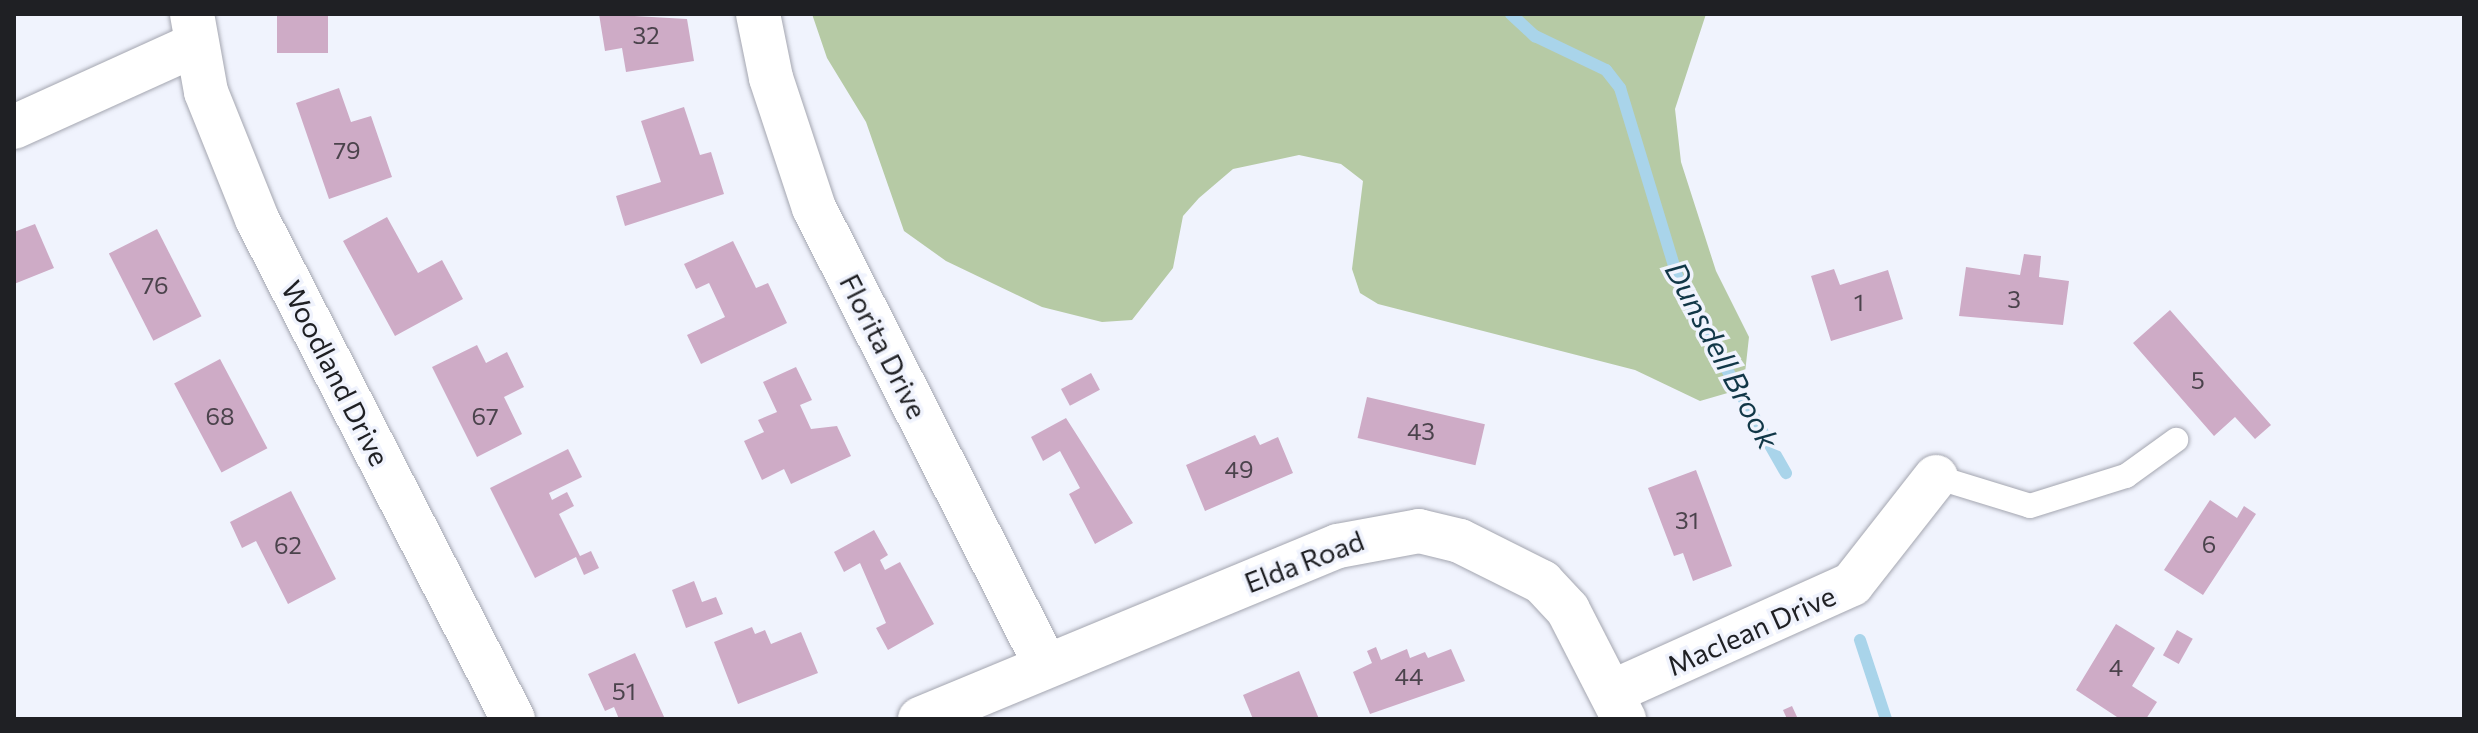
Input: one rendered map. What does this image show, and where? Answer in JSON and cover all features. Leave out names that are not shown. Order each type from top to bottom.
[{"type":"street","name":"Florita Drive","points":[[758,14],[771,78],[814,208],[1045,664]]},
{"type":"street","points":[[14,127],[193,29]]},
{"type":"street","name":"Woodland Drive","points":[[193,29],[206,92],[257,219],[513,719]]},
{"type":"street","name":"Maclean Drive","points":[[1618,706],[1852,584],[1936,477]]},
{"type":"street","name":"Elda Road","points":[[920,719],[1045,664],[1338,546],[1419,531],[1460,541],[1542,582],[1568,610],[1618,706]]},
{"type":"lane","points":[[1936,477],[2030,506],[2126,476],[2176,440]]},
{"type":"green space","points":[[812,14],[1706,14],[1675,109],[1681,162],[1716,271],[1749,337],[1745,373],[1731,392],[1700,401],[1635,370],[1378,304],[1360,293],[1352,269],[1363,181],[1341,164],[1299,155],[1233,169],[1199,198],[1183,216],[1173,268],[1132,320],[1102,322],[1042,307],[946,261],[904,231],[866,122],[827,58]]},
{"type":"building","points":[[277,14],[328,14],[328,53],[277,53]]},
{"type":"building","points":[[599,14],[687,19],[694,61],[626,72],[622,48],[605,51]]},
{"type":"building","points":[[339,88],[351,122],[371,116],[392,177],[329,199],[296,103]]},
{"type":"building","points":[[684,107],[700,155],[711,152],[724,194],[625,226],[616,196],[661,182],[641,121]]},
{"type":"building","points":[[387,217],[418,273],[442,260],[463,299],[395,336],[343,241]]},
{"type":"building","points":[[35,224],[54,268],[14,284],[14,232]]},
{"type":"building","points":[[157,229],[201,316],[153,341],[109,254]]},
{"type":"building","points":[[733,241],[756,288],[768,283],[787,323],[701,364],[687,335],[725,317],[709,283],[696,289],[684,264]]},
{"type":"building","points":[[2024,254],[2041,256],[2039,277],[2069,281],[2063,325],[1959,316],[1966,267],[2020,275]]},
{"type":"building","points":[[1834,269],[1840,285],[1888,270],[1903,319],[1831,341],[1811,276]]},
{"type":"building","points":[[2170,310],[2271,425],[2255,439],[2235,417],[2214,436],[2133,343]]},
{"type":"building","points":[[477,345],[486,363],[507,352],[524,387],[504,397],[522,434],[477,457],[432,367]]},
{"type":"building","points":[[220,359],[267,448],[222,473],[174,383]]},
{"type":"building","points":[[796,367],[812,400],[800,405],[811,429],[837,426],[851,456],[791,484],[784,469],[762,480],[744,441],[764,432],[758,420],[777,412],[763,382]]},
{"type":"building","points":[[1091,373],[1100,390],[1070,406],[1061,389]]},
{"type":"building","points":[[1367,397],[1485,424],[1475,465],[1358,438]]},
{"type":"building","points":[[1066,418],[1133,523],[1095,544],[1069,494],[1080,488],[1060,451],[1043,461],[1031,437]]},
{"type":"building","points":[[1255,435],[1260,445],[1278,437],[1293,473],[1205,511],[1186,465]]},
{"type":"building","points":[[568,449],[582,477],[549,493],[552,500],[567,492],[574,506],[559,514],[580,556],[591,551],[599,568],[584,575],[576,557],[535,578],[490,488]]},
{"type":"building","points":[[1696,470],[1732,566],[1693,581],[1683,553],[1674,556],[1648,488]]},
{"type":"building","points":[[291,491],[336,579],[288,604],[256,541],[242,548],[230,522]]},
{"type":"building","points":[[2210,500],[2237,518],[2244,506],[2256,514],[2203,595],[2164,570]]},
{"type":"building","points":[[874,530],[888,555],[880,560],[885,570],[900,562],[934,624],[888,650],[876,628],[886,623],[860,563],[844,572],[834,552]]},
{"type":"building","points":[[694,581],[702,602],[716,597],[723,614],[686,628],[672,590]]},
{"type":"building","points":[[2116,624],[2155,648],[2132,686],[2157,702],[2146,719],[2120,719],[2076,690]]},
{"type":"building","points":[[752,627],[755,634],[765,630],[771,644],[801,632],[818,673],[738,704],[714,642]]},
{"type":"building","points":[[2177,630],[2193,639],[2179,664],[2163,655]]},
{"type":"building","points":[[1376,647],[1381,660],[1407,649],[1410,658],[1425,652],[1428,658],[1451,649],[1465,681],[1370,714],[1353,672],[1372,663],[1367,651]]},
{"type":"building","points":[[635,653],[665,719],[619,719],[614,707],[605,711],[588,674]]},
{"type":"building","points":[[1299,671],[1319,719],[1253,719],[1243,695]]},
{"type":"building","points":[[1792,706],[1798,719],[1787,719],[1783,710]]},
{"type":"waterway","name":"Dunsdell Brook","points":[[1511,14],[1535,36],[1606,70],[1620,88],[1681,289],[1786,473]]},
{"type":"waterway","name":"Dunsdell Brook","points":[[1860,640],[1886,719]]}]
